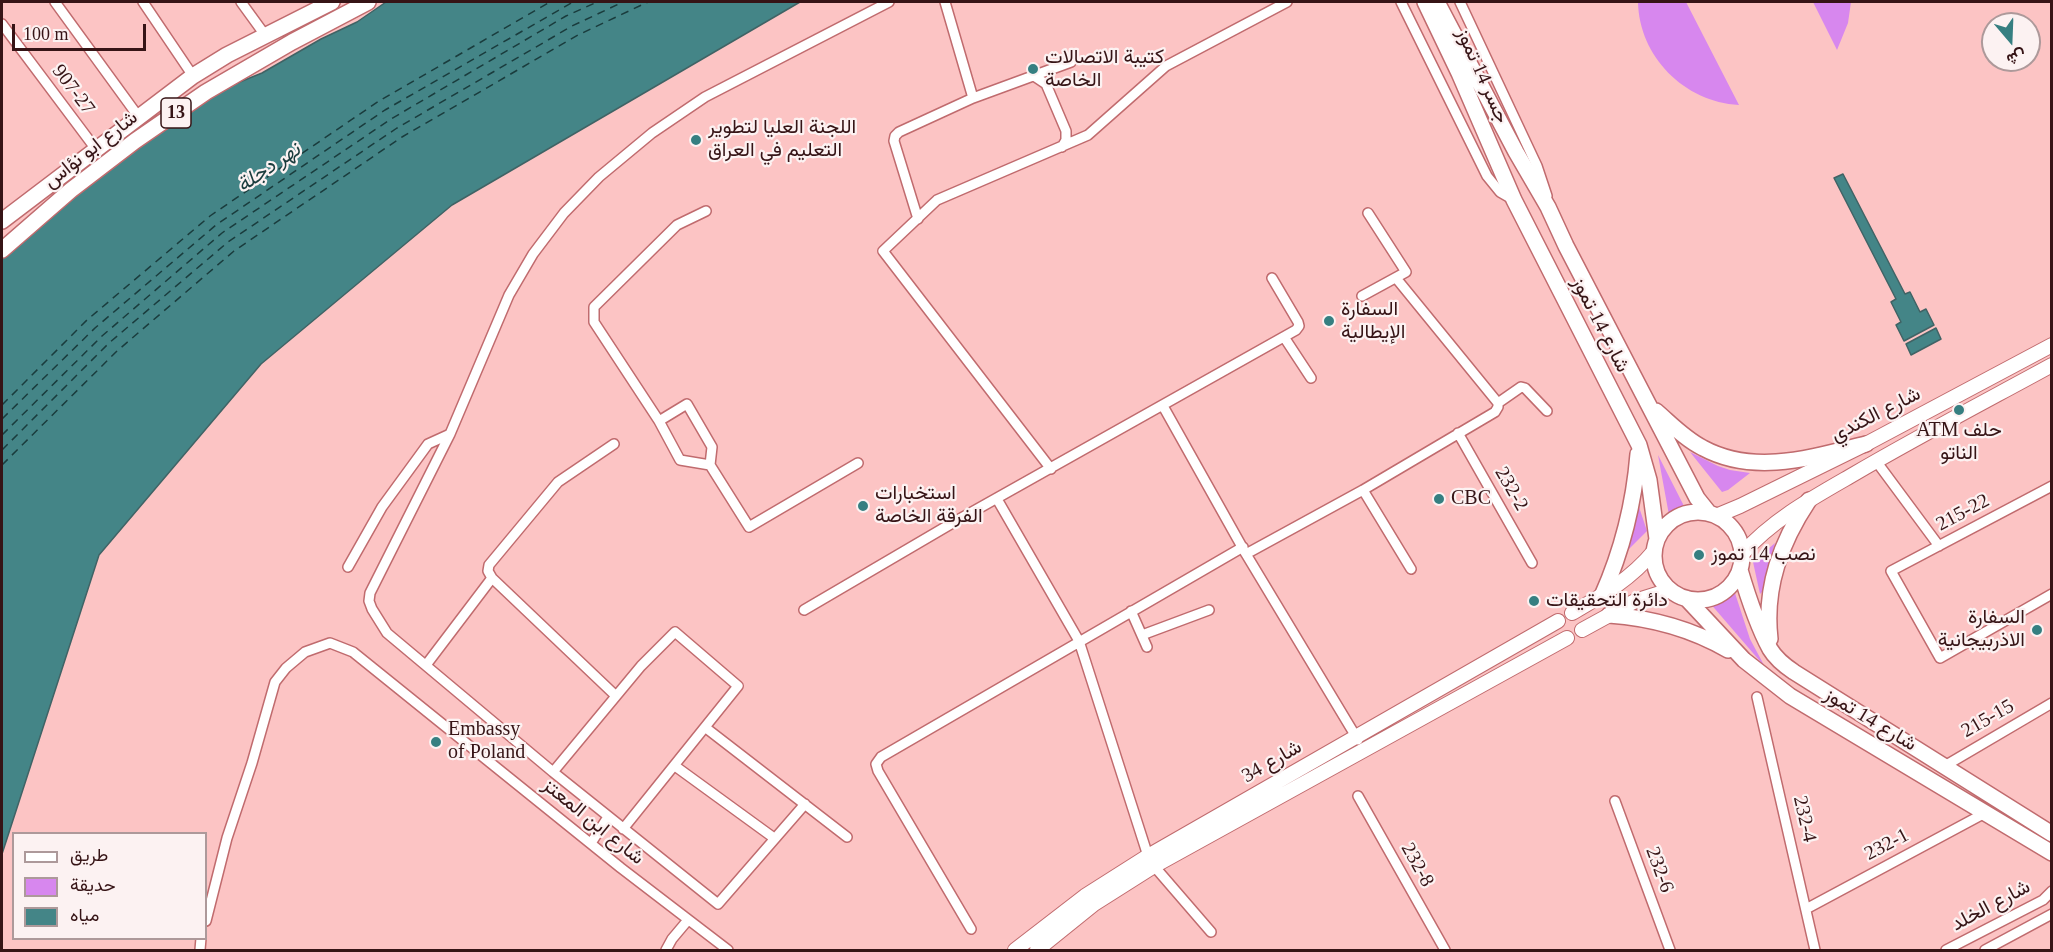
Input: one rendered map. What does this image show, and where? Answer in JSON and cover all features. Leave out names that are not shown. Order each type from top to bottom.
[{"type":"main road","name":"شارع ابو نؤاس","points":[[2,221],[95,148],[193,76],[266,35],[332,2]]},
{"type":"main road","name":"شارع ابو نؤاس","points":[[2,250],[71,190],[135,141],[206,92],[292,42],[368,2]]},
{"type":"main road","name":"جسر 14 تموز","points":[[1425,2],[1500,168]]},
{"type":"main road","name":"جسر 14 تموز","points":[[1437,2],[1519,158]]},
{"type":"main road","name":"شارع 14 تموز","points":[[1519,158],[1548,207],[1697,498],[1712,514]]},
{"type":"main road","name":"شارع 14 تموز","points":[[1500,168],[1514,200],[1639,445],[1649,480],[1656,545]]},
{"type":"main road","points":[[2047,347],[2052,365]]},
{"type":"main road","name":"شارع الكندي","points":[[1712,514],[1740,506],[1866,444],[2047,347]]},
{"type":"main road","name":"شارع الكندي","points":[[1742,554],[1757,537],[1809,500],[2052,365]]},
{"type":"main road","points":[[1648,404],[1684,436],[1702,448],[1719,456],[1739,460],[1760,463],[1799,461],[1866,444]]},
{"type":"main road","points":[[1602,596],[1628,523],[1639,445]]},
{"type":"main road","points":[[1771,651],[1769,611],[1774,571],[1788,534],[1809,500]]},
{"type":"main road","points":[[1572,613],[1629,578],[1656,545],[1667,524],[1682,515],[1700,512],[1723,519],[1734,531],[1741,546],[1740,570],[1730,586],[1714,597],[1696,600],[1686,598],[1670,590],[1658,575],[1655,566],[1656,545]]},
{"type":"main road","name":"شارع 14 تموز","points":[[1740,570],[1771,651],[1780,662],[1943,767],[2048,828]]},
{"type":"main road","points":[[1582,630],[1635,601],[1670,590]]},
{"type":"main road","name":"شارع 14 تموز","points":[[1686,598],[1744,660],[1790,696],[2046,850]]},
{"type":"main road","points":[[1609,615],[1658,621],[1682,628],[1705,637],[1744,660]]},
{"type":"main road","name":"شارع 34","points":[[1037,951],[1151,861],[1356,736],[1558,621]]},
{"type":"main road","name":"شارع 34","points":[[1015,951],[1085,896],[1364,750],[1567,638]]},
{"type":"street","points":[[55,2],[138,116]]},
{"type":"street","points":[[143,2],[193,76]]},
{"type":"street","points":[[241,2],[266,35]]},
{"type":"street","points":[[805,804],[718,904],[553,772],[387,633],[369,600],[370,593],[450,434],[509,295],[533,254],[564,213],[599,177],[652,133],[705,97],[889,2]]},
{"type":"street","points":[[945,2],[973,98]]},
{"type":"street","points":[[1051,469],[883,251],[937,200],[1088,135],[1166,66],[1287,2]]},
{"type":"street","points":[[1401,2],[1487,176],[1500,192],[1514,200]]},
{"type":"street","points":[[1460,2],[1537,166],[1548,207]]},
{"type":"street","name":"907-27","points":[[2,24],[95,148]]},
{"type":"street","points":[[918,219],[894,141],[895,136],[899,132],[973,98],[1071,62]]},
{"type":"street","points":[[1034,76],[1046,84],[1066,131],[1066,140],[1062,147]]},
{"type":"street","points":[[706,211],[677,225],[594,307],[594,321],[659,421],[680,460],[710,465]]},
{"type":"street","points":[[1362,296],[1406,272],[1368,213]]},
{"type":"street","points":[[804,610],[1284,337],[1299,326],[1272,278]]},
{"type":"street","points":[[1396,278],[1498,403]]},
{"type":"street","points":[[1284,337],[1311,378]]},
{"type":"street","points":[[971,929],[878,771],[876,764],[881,757],[1131,611],[1363,490],[1495,412],[1498,403],[1521,387],[1525,388],[1547,411]]},
{"type":"street","points":[[659,421],[687,404],[712,447],[710,465],[748,527],[858,463]]},
{"type":"street","points":[[1163,406],[1245,550],[1364,750]]},
{"type":"street","name":"232-2","points":[[1458,433],[1532,563]]},
{"type":"street","points":[[348,567],[382,507],[428,444],[450,434]]},
{"type":"street","points":[[614,444],[558,482],[489,565],[488,571],[492,578],[616,696]]},
{"type":"street","points":[[1876,461],[1939,546]]},
{"type":"street","name":"215-22","points":[[2052,486],[1891,571],[1940,658],[2052,594]]},
{"type":"street","points":[[1363,490],[1411,570]]},
{"type":"street","points":[[997,499],[1079,641],[1151,861],[1211,932]]},
{"type":"street","points":[[426,665],[492,578]]},
{"type":"street","points":[[1142,635],[1209,610]]},
{"type":"street","points":[[1131,611],[1147,647]]},
{"type":"street","points":[[553,772],[641,666],[675,632],[738,686],[623,829]]},
{"type":"street","name":"شارع ابن المعتز","points":[[207,917],[227,838],[252,763],[275,682],[286,668],[305,652],[330,643],[353,652],[728,951]]},
{"type":"street","name":"232-4","points":[[1757,697],[1815,951]]},
{"type":"street","name":"215-15","points":[[1943,767],[2052,703]]},
{"type":"street","points":[[706,728],[847,837]]},
{"type":"street","points":[[675,766],[774,838]]},
{"type":"street","name":"232-8","points":[[1358,796],[1445,951]]},
{"type":"street","name":"232-6","points":[[1616,801],[1670,951]]},
{"type":"street","name":"232-1","points":[[1806,909],[1985,813]]},
{"type":"street","points":[[591,843],[608,817]]},
{"type":"street","points":[[2046,850],[2052,860]]},
{"type":"street","name":"شارع الخلد","points":[[1946,951],[2043,900],[2052,891]]},
{"type":"street","name":"شارع الخلد","points":[[1985,951],[2052,914]]},
{"type":"street","points":[[666,951],[672,939],[688,920]]},
{"type":"green space","points":[[1638,2],[1686,2],[1739,105],[1719,102],[1700,95],[1668,73],[1646,40],[1640,22]]},
{"type":"green space","points":[[1813,2],[1851,2],[1848,23],[1837,50]]},
{"type":"green space","points":[[1690,452],[1718,466],[1750,473],[1722,492]]},
{"type":"green space","points":[[1658,455],[1685,508],[1669,515]]},
{"type":"green space","points":[[1638,504],[1647,531],[1623,555]]},
{"type":"green space","points":[[1775,543],[1762,592],[1760,594],[1753,562]]},
{"type":"green space","points":[[1733,587],[1750,639],[1765,667],[1709,602],[1726,596]]},
{"type":"water","name":"نهر دجلة","points":[[386,2],[800,2],[452,205],[261,364],[99,555],[2,854],[2,253],[115,161],[220,90],[262,73],[321,39],[357,22]]},
{"type":"water","points":[[1843,174],[1905,294],[1910,292],[1920,312],[1926,309],[1934,325],[1904,341],[1896,325],[1901,322],[1891,302],[1896,299],[1834,178]]},
{"type":"water","points":[[1936,328],[1941,339],[1911,355],[1906,344]]},
{"type":"ferry route","points":[[2,405],[87,320],[210,216],[379,101],[550,2]]},
{"type":"ferry route","points":[[2,419],[95,328],[216,225],[385,110],[573,2]]},
{"type":"ferry route","points":[[2,435],[102,336],[222,233],[391,119],[566,16],[597,2]]},
{"type":"ferry route","points":[[2,450],[109,343],[228,242],[397,128],[572,26],[623,2]]},
{"type":"ferry route","points":[[2,465],[117,351],[234,251],[402,137],[578,35],[648,2]]},
{"type":"place","name":"كتيبة الاتصالات الخاصة","points":[[1033,69]]},
{"type":"place","name":"اللجنة العليا لتطوير التعليم في العراق","points":[[696,140]]},
{"type":"place","name":"السفارة الإيطالية","points":[[1329,321]]},
{"type":"place","name":"ATM حلف الناتو","points":[[1959,410]]},
{"type":"place","name":"CBC","points":[[1439,499]]},
{"type":"place","name":"استخبارات الفرقة الخاصة","points":[[863,506]]},
{"type":"place","name":"نصب 14 تموز","points":[[1699,555]]},
{"type":"place","name":"دائرة التحقيقات","points":[[1534,601]]},
{"type":"place","name":"السفارة الاذربيجانية","points":[[2037,630]]},
{"type":"place","name":"Embassy of Poland","points":[[436,742]]}]
